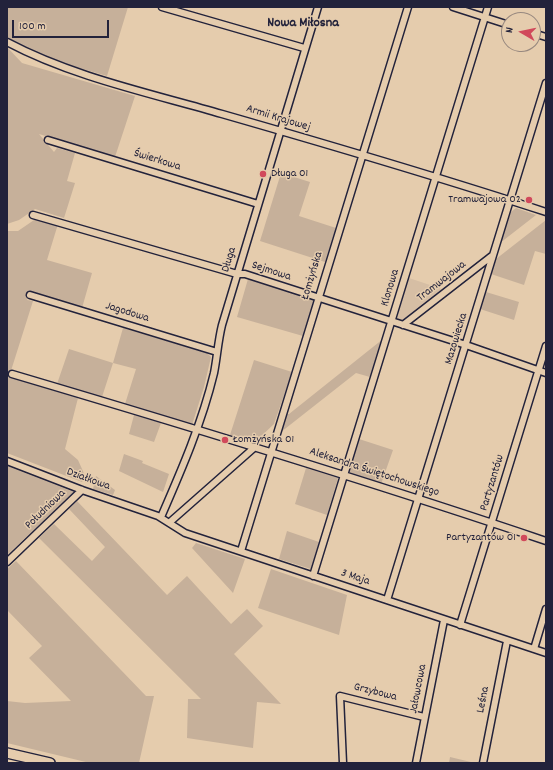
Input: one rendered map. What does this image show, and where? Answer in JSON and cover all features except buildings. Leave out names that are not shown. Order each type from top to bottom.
[{"type":"main road","points":[[7,753],[50,763]]},
{"type":"street","points":[[162,7],[304,48]]},
{"type":"street","name":"Długa","points":[[161,518],[197,429],[214,373],[222,325],[281,131],[304,48],[318,7]]},
{"type":"street","name":"Łomżyńska","points":[[241,551],[408,7]]},
{"type":"street","points":[[453,7],[501,22]]},
{"type":"street","name":"Klonowa","points":[[313,576],[488,7]]},
{"type":"street","name":"Armii Krajowej","points":[[7,42],[34,56],[65,68],[281,131],[546,212]]},
{"type":"street","name":"Mazowiecka","points":[[387,600],[546,83]]},
{"type":"street","name":"Świerkowa","points":[[48,140],[258,204]]},
{"type":"street","name":"Sejmowa","points":[[33,215],[237,274],[245,274],[546,373]]},
{"type":"street","name":"Tramwajowa","points":[[403,325],[493,255]]},
{"type":"street","name":"Jagodowa","points":[[30,295],[217,352]]},
{"type":"street","name":"Partyzantów","points":[[460,625],[493,523],[546,346]]},
{"type":"street","name":"Aleksandra Świętochowskiego","points":[[12,374],[271,452],[418,498],[546,541]]},
{"type":"street","points":[[170,522],[255,447]]},
{"type":"street","name":"Działkowa","points":[[7,461],[161,518]]},
{"type":"street","name":"Południowa","points":[[7,562],[82,490]]},
{"type":"street","name":"3 Maja","points":[[161,518],[170,522],[185,533],[546,653]]},
{"type":"street","points":[[534,649],[546,609]]},
{"type":"street","name":"Jałowcowa","points":[[416,763],[444,620]]},
{"type":"street","name":"Leśna","points":[[483,763],[507,641]]},
{"type":"street","name":"Grzybowa","points":[[343,763],[340,696],[424,717]]},
{"type":"shaded area","points":[[7,7],[128,7],[107,76],[42,57],[7,38]]},
{"type":"shaded area","points":[[7,47],[22,63],[135,96],[115,157],[39,134],[54,152],[57,148],[75,153],[67,181],[75,183],[64,218],[35,209],[19,220],[7,224]]},
{"type":"shaded area","points":[[281,173],[310,182],[299,216],[336,228],[325,262],[260,241]]},
{"type":"shaded area","points":[[516,208],[536,215],[500,243],[511,212]]},
{"type":"shaded area","points":[[37,218],[58,224],[47,260],[92,273],[82,308],[30,293],[27,300],[33,301],[9,377],[78,398],[65,449],[78,460],[86,478],[82,482],[7,453],[7,231],[18,231]]},
{"type":"shaded area","points":[[546,220],[546,254],[535,251],[524,285],[491,274],[496,259]]},
{"type":"shaded area","points":[[409,278],[442,289],[403,323],[396,320]]},
{"type":"shaded area","points":[[248,279],[314,300],[303,336],[237,317]]},
{"type":"shaded area","points":[[486,292],[519,302],[514,320],[480,309]]},
{"type":"shaded area","points":[[123,328],[207,353],[211,357],[204,387],[192,425],[125,404],[136,369],[113,363]]},
{"type":"shaded area","points":[[383,339],[370,377],[356,373],[281,432],[287,414],[289,414]]},
{"type":"shaded area","points":[[69,349],[113,363],[102,397],[57,384]]},
{"type":"shaded area","points":[[254,360],[292,372],[274,424],[254,443],[230,435]]},
{"type":"shaded area","points":[[134,415],[161,423],[154,442],[129,434]]},
{"type":"shaded area","points":[[359,439],[393,450],[381,484],[349,473]]},
{"type":"shaded area","points":[[124,454],[143,461],[142,463],[169,474],[163,492],[119,471]]},
{"type":"shaded area","points":[[7,466],[74,492],[7,555]]},
{"type":"shaded area","points":[[306,468],[338,478],[327,515],[295,504]]},
{"type":"shaded area","points":[[96,476],[115,490],[113,495],[93,489]]},
{"type":"shaded area","points":[[77,501],[167,595],[187,576],[231,624],[247,609],[263,626],[234,654],[281,704],[257,702],[253,748],[187,738],[188,699],[201,699],[39,538],[54,524],[92,561],[105,547],[69,509]]},
{"type":"shaded area","points":[[287,531],[319,542],[311,569],[279,559]]},
{"type":"shaded area","points":[[196,543],[245,559],[233,593],[192,548]]},
{"type":"shaded area","points":[[16,561],[146,696],[154,696],[139,763],[90,763],[7,743],[7,701],[25,703],[71,701],[29,658],[42,646],[7,610],[7,569]]},
{"type":"shaded area","points":[[271,569],[347,595],[339,635],[258,608]]},
{"type":"shaded area","points":[[450,757],[475,763],[449,763]]},
{"type":"place","name":"Długa 01","points":[[263,174]]},
{"type":"place","name":"Tramwajowa 02","points":[[529,200]]},
{"type":"place","name":"Łomżyńska 01","points":[[225,440]]},
{"type":"place","name":"Partyzantów 01","points":[[524,538]]},
{"type":"district","name":"Nowa Miłosna","points":[[303,24]]}]
